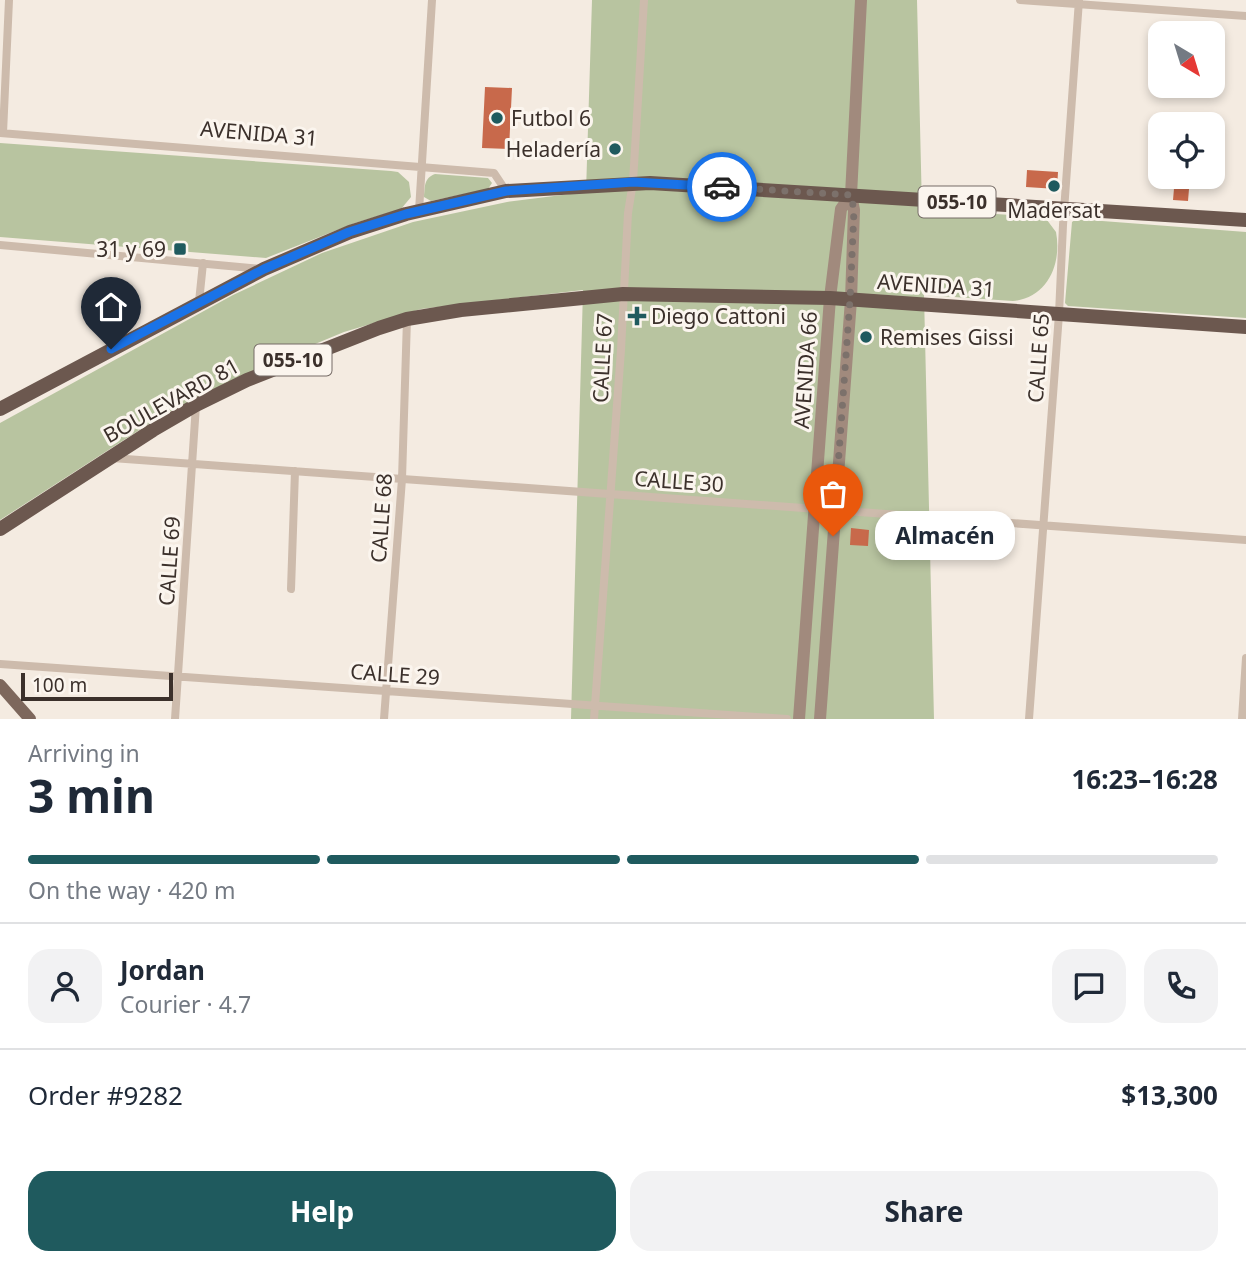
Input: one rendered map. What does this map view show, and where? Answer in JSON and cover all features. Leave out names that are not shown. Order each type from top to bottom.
[{"type":"highway","name":"055-10","points":[[0,409],[264,269],[349,232],[419,211],[506,191],[633,182],[1246,220]]},
{"type":"highway","name":"AVENIDA 31","points":[[623,294],[830,298],[1246,327]]},
{"type":"highway","name":"BOULEVARD 81","points":[[0,529],[196,405],[296,359],[407,319],[488,307],[623,294]]},
{"type":"main road","name":"AVENIDA 66","points":[[820,719],[850,300],[854,210],[851,195],[861,0]]},
{"type":"main road","name":"AVENIDA 66","points":[[799,719],[830,298],[841,209],[851,195]]},
{"type":"main road","points":[[0,685],[30,719]]},
{"type":"street","points":[[1,133],[9,0]]},
{"type":"street","points":[[419,211],[432,0]]},
{"type":"street","name":"CALLE 67","points":[[594,719],[628,213],[633,182],[643,0]]},
{"type":"street","points":[[1020,0],[1079,2],[1246,16]]},
{"type":"street","name":"CALLE 65","points":[[1030,719],[1079,2]]},
{"type":"street","name":"AVENIDA 31","points":[[1,133],[494,173],[506,191]]},
{"type":"street","points":[[0,245],[264,269]]},
{"type":"street","points":[[199,302],[202,263]]},
{"type":"street","name":"CALLE 68","points":[[384,719],[402,479],[407,319]]},
{"type":"street","name":"CALLE 69","points":[[175,719],[196,405]]},
{"type":"street","name":"CALLE 30","points":[[110,458],[1246,540]]},
{"type":"street","points":[[290,589],[295,471]]},
{"type":"street","points":[[1241,719],[1246,658]]},
{"type":"street","name":"CALLE 29","points":[[0,664],[787,719]]},
{"type":"green space","points":[[592,0],[917,0],[922,209],[1039,217],[1047,220],[1056,232],[1057,255],[1050,277],[1044,286],[1025,298],[1013,301],[924,295],[934,719],[571,719],[583,290],[421,309],[344,332],[267,364],[161,416],[0,520],[0,423],[233,295],[322,253],[413,222],[507,202],[586,192]]},
{"type":"green space","points":[[0,143],[391,171],[398,172],[409,182],[411,197],[401,209],[355,223],[266,258],[0,237]]},
{"type":"green space","points":[[435,174],[488,178],[492,183],[488,189],[431,201],[424,197],[425,186],[427,180]]},
{"type":"green space","points":[[1076,219],[1246,232],[1246,318],[1068,306],[1065,303],[1072,222]]},
{"type":"building","name":"Futbol 6","points":[[485,87],[512,88],[509,149],[482,148]]},
{"type":"building","points":[[1027,170],[1058,172],[1057,189],[1026,187]]},
{"type":"building","points":[[1174,189],[1189,189],[1188,201],[1173,200]]},
{"type":"building","points":[[851,528],[869,530],[868,546],[850,545]]},
{"type":"way so far","points":[[722,187],[851,195],[854,210],[850,300],[833,536]]},
{"type":"place","name":"Futbol 6","points":[[497,118]]},
{"type":"place","name":"Heladería","points":[[615,149]]},
{"type":"place","name":"Madersat","points":[[1054,186]]},
{"type":"place","name":"31 y 69","points":[[180,249]]},
{"type":"place","name":"Diego Cattoni","points":[[637,316]]},
{"type":"place","name":"Remises Gissi","points":[[866,337]]},
{"type":"place","name":"Almacén","points":[[833,536]]},
{"type":"route","points":[[111,349],[264,269],[349,232],[406,214],[506,191],[633,182],[722,187]]}]
